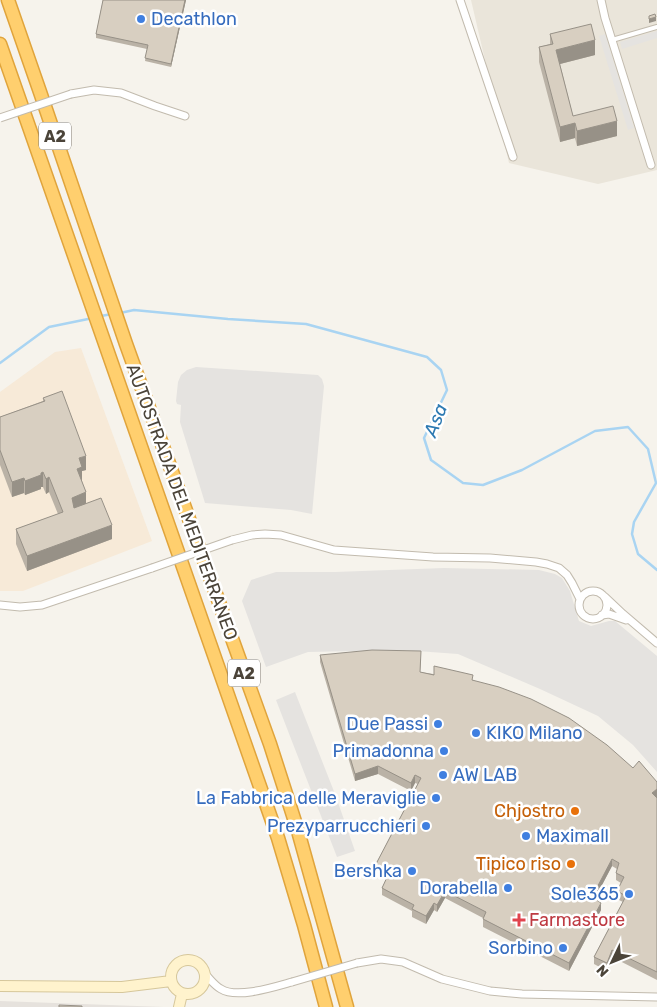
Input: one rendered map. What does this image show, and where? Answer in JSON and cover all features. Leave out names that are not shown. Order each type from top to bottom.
[{"type":"highway","name":"AUTOSTRADA DEL MEDITERRANEO","points":[[8,0],[126,344],[270,744],[298,831],[347,1007]]},
{"type":"highway","points":[[16,0],[40,71],[40,92]]},
{"type":"highway","name":"AUTOSTRADA DEL MEDITERRANEO","points":[[0,44],[278,838],[326,1007]]},
{"type":"street","points":[[460,0],[513,157]]},
{"type":"street","points":[[601,0],[651,164]]},
{"type":"street","points":[[0,118],[71,94],[94,90],[121,93],[185,116]]},
{"type":"street","points":[[0,605],[20,607],[42,605],[232,540],[259,534],[281,535],[334,550],[433,557],[490,558],[536,562],[553,566],[559,568],[572,583],[580,599],[579,609],[585,616],[594,619],[609,614],[633,623]]},
{"type":"street","points":[[580,599],[586,592],[591,590],[600,592],[657,643]]},
{"type":"street","points":[[602,615],[607,603],[603,595]]},
{"type":"street","points":[[206,975],[203,987],[194,994],[188,995],[177,991],[171,980],[171,975],[176,965],[186,960],[191,960],[196,962],[206,975],[222,990],[236,992],[257,991],[357,963],[381,959],[403,962],[442,979],[490,991],[522,994],[657,998]]},
{"type":"street","points":[[0,986],[122,987],[171,980]]},
{"type":"street","points":[[179,1007],[182,994]]},
{"type":"lane","points":[[612,40],[657,27]]},
{"type":"shaded area","points":[[471,0],[657,0],[657,170],[598,184],[509,163]]},
{"type":"shaded area","points":[[657,31],[657,38],[622,49],[620,42]]},
{"type":"shaded area","points":[[605,34],[634,128],[628,130],[599,36]]},
{"type":"shaded area","points":[[81,348],[152,541],[23,591],[0,591],[0,392],[55,352]]},
{"type":"shaded area","points":[[196,367],[318,375],[322,379],[324,386],[312,514],[291,510],[205,503],[180,422],[181,405],[177,404],[176,401],[178,382],[181,375],[187,370]]},
{"type":"shaded area","points":[[444,568],[539,570],[555,574],[562,578],[570,591],[579,621],[591,626],[615,621],[657,656],[657,772],[633,745],[598,716],[458,654],[403,650],[308,652],[266,667],[242,601],[251,580],[276,572]]},
{"type":"shaded area","points":[[295,692],[355,851],[337,857],[276,700]]},
{"type":"shaded area","points":[[0,1001],[164,1007],[0,1007]]},
{"type":"building","name":"Decathlon","points":[[103,0],[185,0],[171,64],[145,58],[148,45],[96,34]]},
{"type":"building","points":[[655,14],[656,17],[649,19],[649,16]]},
{"type":"building","points":[[591,24],[595,40],[556,50],[573,116],[613,106],[617,121],[577,131],[575,123],[560,127],[539,47],[553,44],[550,34]]},
{"type":"building","points":[[62,391],[86,456],[79,458],[82,467],[77,469],[86,492],[72,498],[74,508],[101,498],[112,525],[27,556],[16,529],[63,512],[49,477],[46,479],[43,472],[41,475],[25,481],[24,478],[12,482],[0,450],[0,417],[45,401],[43,398]]},
{"type":"building","name":"Maximall","points":[[372,650],[421,651],[420,672],[434,675],[434,666],[473,675],[472,680],[499,687],[531,699],[569,718],[607,745],[633,768],[639,761],[657,782],[657,789],[652,793],[657,798],[657,972],[612,950],[607,963],[594,957],[626,896],[617,891],[624,877],[616,873],[619,863],[612,859],[592,897],[601,903],[569,963],[483,919],[486,912],[445,891],[437,905],[434,903],[426,916],[412,909],[414,905],[382,888],[390,871],[376,864],[421,778],[415,775],[411,783],[378,766],[355,774],[320,655]]},
{"type":"building","points":[[59,1005],[82,1006],[82,1007],[59,1007]]},
{"type":"waterway","name":"Asa","points":[[120,313],[134,310],[306,324],[427,357],[441,370],[447,390],[424,438],[431,460],[463,483],[483,485],[522,470],[595,431],[628,427],[648,449],[656,483],[634,522],[632,534],[638,554],[657,570]]},
{"type":"waterway","name":"Asa","points":[[101,316],[112,314]]},
{"type":"waterway","name":"Asa","points":[[0,363],[49,327],[93,318]]},
{"type":"place","name":"Decathlon","points":[[141,19]]},
{"type":"place","name":"Due Passi","points":[[438,724]]},
{"type":"place","name":"KIKO Milano","points":[[476,733]]},
{"type":"place","name":"Primadonna","points":[[444,751]]},
{"type":"place","name":"AW LAB","points":[[443,775]]},
{"type":"place","name":"La Fabbrica delle Meraviglie","points":[[436,798]]},
{"type":"place","name":"Chjostro","points":[[575,811]]},
{"type":"place","name":"Prezyparrucchieri","points":[[426,826]]},
{"type":"place","name":"Maximall","points":[[526,836]]},
{"type":"place","name":"Tipico riso","points":[[571,864]]},
{"type":"place","name":"Bershka","points":[[412,871]]},
{"type":"place","name":"Dorabella","points":[[508,888]]},
{"type":"place","name":"Sole365","points":[[629,894]]},
{"type":"place","name":"Farmastore","points":[[519,920]]},
{"type":"place","name":"Sorbino","points":[[563,948]]}]
